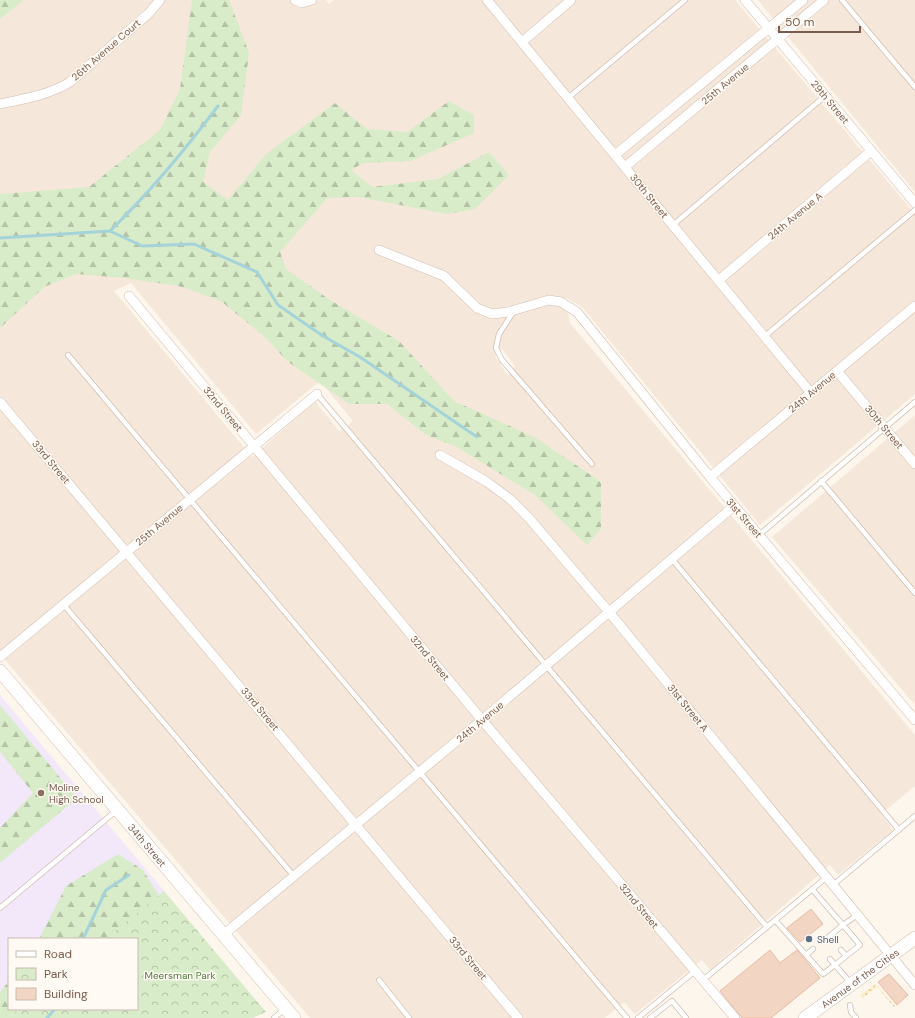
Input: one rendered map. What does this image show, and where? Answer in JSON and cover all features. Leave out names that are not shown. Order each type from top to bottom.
[{"type":"street","name":"26th Avenue Court","points":[[0,104],[36,97],[55,90],[70,82],[132,28],[160,0]]},
{"type":"street","points":[[295,0],[309,1]]},
{"type":"street","name":"30th Street","points":[[487,0],[811,393]]},
{"type":"street","points":[[522,42],[571,0]]},
{"type":"street","name":"29th Street","points":[[745,0],[915,203]]},
{"type":"street","name":"25th Avenue","points":[[615,155],[803,0]]},
{"type":"street","name":"25th Avenue","points":[[625,167],[824,0]]},
{"type":"street","name":"24th Avenue A","points":[[719,280],[871,151]]},
{"type":"street","points":[[379,250],[444,276],[477,308],[492,314],[515,310]]},
{"type":"street","name":"32nd Street","points":[[129,296],[482,720],[735,1018]]},
{"type":"street","name":"31st Street","points":[[515,310],[549,300],[561,302],[577,312],[734,506],[915,720]]},
{"type":"street","name":"24th Avenue","points":[[710,477],[915,306]]},
{"type":"street","name":"30th Street","points":[[837,371],[915,464]]},
{"type":"street","name":"25th Avenue","points":[[0,658],[317,394]]},
{"type":"street","name":"33rd Street","points":[[0,402],[127,551],[518,1018]]},
{"type":"street","name":"31st Street A","points":[[440,455],[474,473],[510,499],[609,612],[915,985]]},
{"type":"street","name":"24th Avenue","points":[[223,935],[293,875],[482,720],[734,506]]},
{"type":"street","name":"34th Street","points":[[0,671],[290,1013]]},
{"type":"street","name":"Avenue of the Cities","points":[[805,1018],[915,938]]},
{"type":"lane","points":[[568,98],[685,0]]},
{"type":"lane","points":[[842,0],[915,87]]},
{"type":"lane","points":[[673,225],[825,96]]},
{"type":"lane","points":[[765,336],[915,210]]},
{"type":"lane","points":[[515,310],[499,334],[496,348],[502,360],[592,464]]},
{"type":"lane","points":[[68,355],[191,499],[626,1018]]},
{"type":"lane","points":[[317,394],[767,927]]},
{"type":"lane","points":[[759,535],[915,402]]},
{"type":"lane","points":[[821,481],[915,593]]},
{"type":"lane","points":[[671,558],[899,830]]},
{"type":"lane","points":[[63,604],[293,875]]},
{"type":"lane","points":[[0,908],[117,810]]},
{"type":"lane","points":[[833,885],[915,816]]},
{"type":"lane","points":[[703,980],[827,877]]},
{"type":"lane","points":[[775,920],[824,974],[860,945],[812,889]]},
{"type":"lane","points":[[829,938],[857,915]]},
{"type":"lane","points":[[806,955],[813,949]]},
{"type":"lane","points":[[841,950],[846,956]]},
{"type":"lane","points":[[830,959],[851,984]]},
{"type":"lane","points":[[638,1018],[695,971]]},
{"type":"lane","points":[[379,980],[410,1018]]},
{"type":"lane","points":[[650,1018],[672,1002],[686,1018]]},
{"type":"lane","points":[[850,1005],[851,1012],[856,1018]]},
{"type":"lane","points":[[274,1018],[290,1013]]},
{"type":"shaded area","points":[[0,0],[326,0],[329,4],[334,0],[735,0],[915,214],[915,394],[760,525],[583,308],[565,297],[570,323],[915,735],[915,786],[881,814],[893,830],[838,875],[830,865],[710,970],[702,960],[635,1014],[624,1002],[605,1018],[310,1018],[0,654]],"holes":[[[131,283],[256,434],[320,381],[353,421],[339,431],[315,401],[252,457],[114,291]],[[502,349],[515,366],[508,376],[495,356]]]},
{"type":"shaded area","points":[[758,0],[915,0],[915,192]]},
{"type":"shaded area","points":[[915,415],[915,705],[772,537]]},
{"type":"shaded area","name":"Moline High School","points":[[0,695],[164,891],[106,938],[8,938],[9,1018],[0,1018]]},
{"type":"green space","points":[[0,0],[24,0],[0,19]]},
{"type":"green space","points":[[192,0],[229,0],[249,53],[241,115],[210,152],[203,182],[228,200],[266,154],[335,103],[367,129],[407,132],[449,101],[474,115],[474,133],[411,161],[363,163],[351,170],[372,187],[438,179],[489,152],[509,175],[475,209],[447,214],[358,197],[327,198],[280,252],[286,269],[330,300],[399,341],[454,401],[536,438],[601,482],[601,529],[587,545],[535,495],[455,446],[426,435],[387,404],[349,404],[287,361],[266,338],[221,301],[178,286],[124,278],[76,274],[44,287],[0,328],[0,194],[89,187],[160,130],[180,89]]},
{"type":"green space","points":[[0,705],[77,798],[0,863],[0,828],[33,793],[0,752]]},
{"type":"green space","points":[[118,854],[143,870],[168,910],[138,938],[40,938],[66,886]]},
{"type":"green space","name":"Meersman Park","points":[[164,891],[266,1012],[253,1018],[9,1018],[19,1010],[138,1010],[138,938],[106,938]]},
{"type":"green space","points":[[8,982],[8,1010],[66,1010],[59,1018],[0,1018],[0,992]]},
{"type":"sand","points":[[876,984],[895,1006],[894,1007],[877,987],[863,998],[860,995]]},
{"type":"building","points":[[811,909],[823,924],[800,942],[787,928]]},
{"type":"building","points":[[770,950],[780,963],[797,950],[820,978],[771,1018],[742,1018],[720,991]]},
{"type":"building","points":[[889,974],[908,995],[897,1005],[878,982]]},
{"type":"waterway","points":[[110,231],[167,170],[218,106]]},
{"type":"waterway","points":[[0,238],[110,231],[142,246],[194,244],[257,272],[278,305],[323,336],[360,357],[477,437]]},
{"type":"waterway","points":[[83,938],[106,890],[129,875]]},
{"type":"waterway","points":[[47,1018],[54,1010]]},
{"type":"place","name":"Moline High School","points":[[41,793]]},
{"type":"place","name":"Shell","points":[[809,939]]}]
